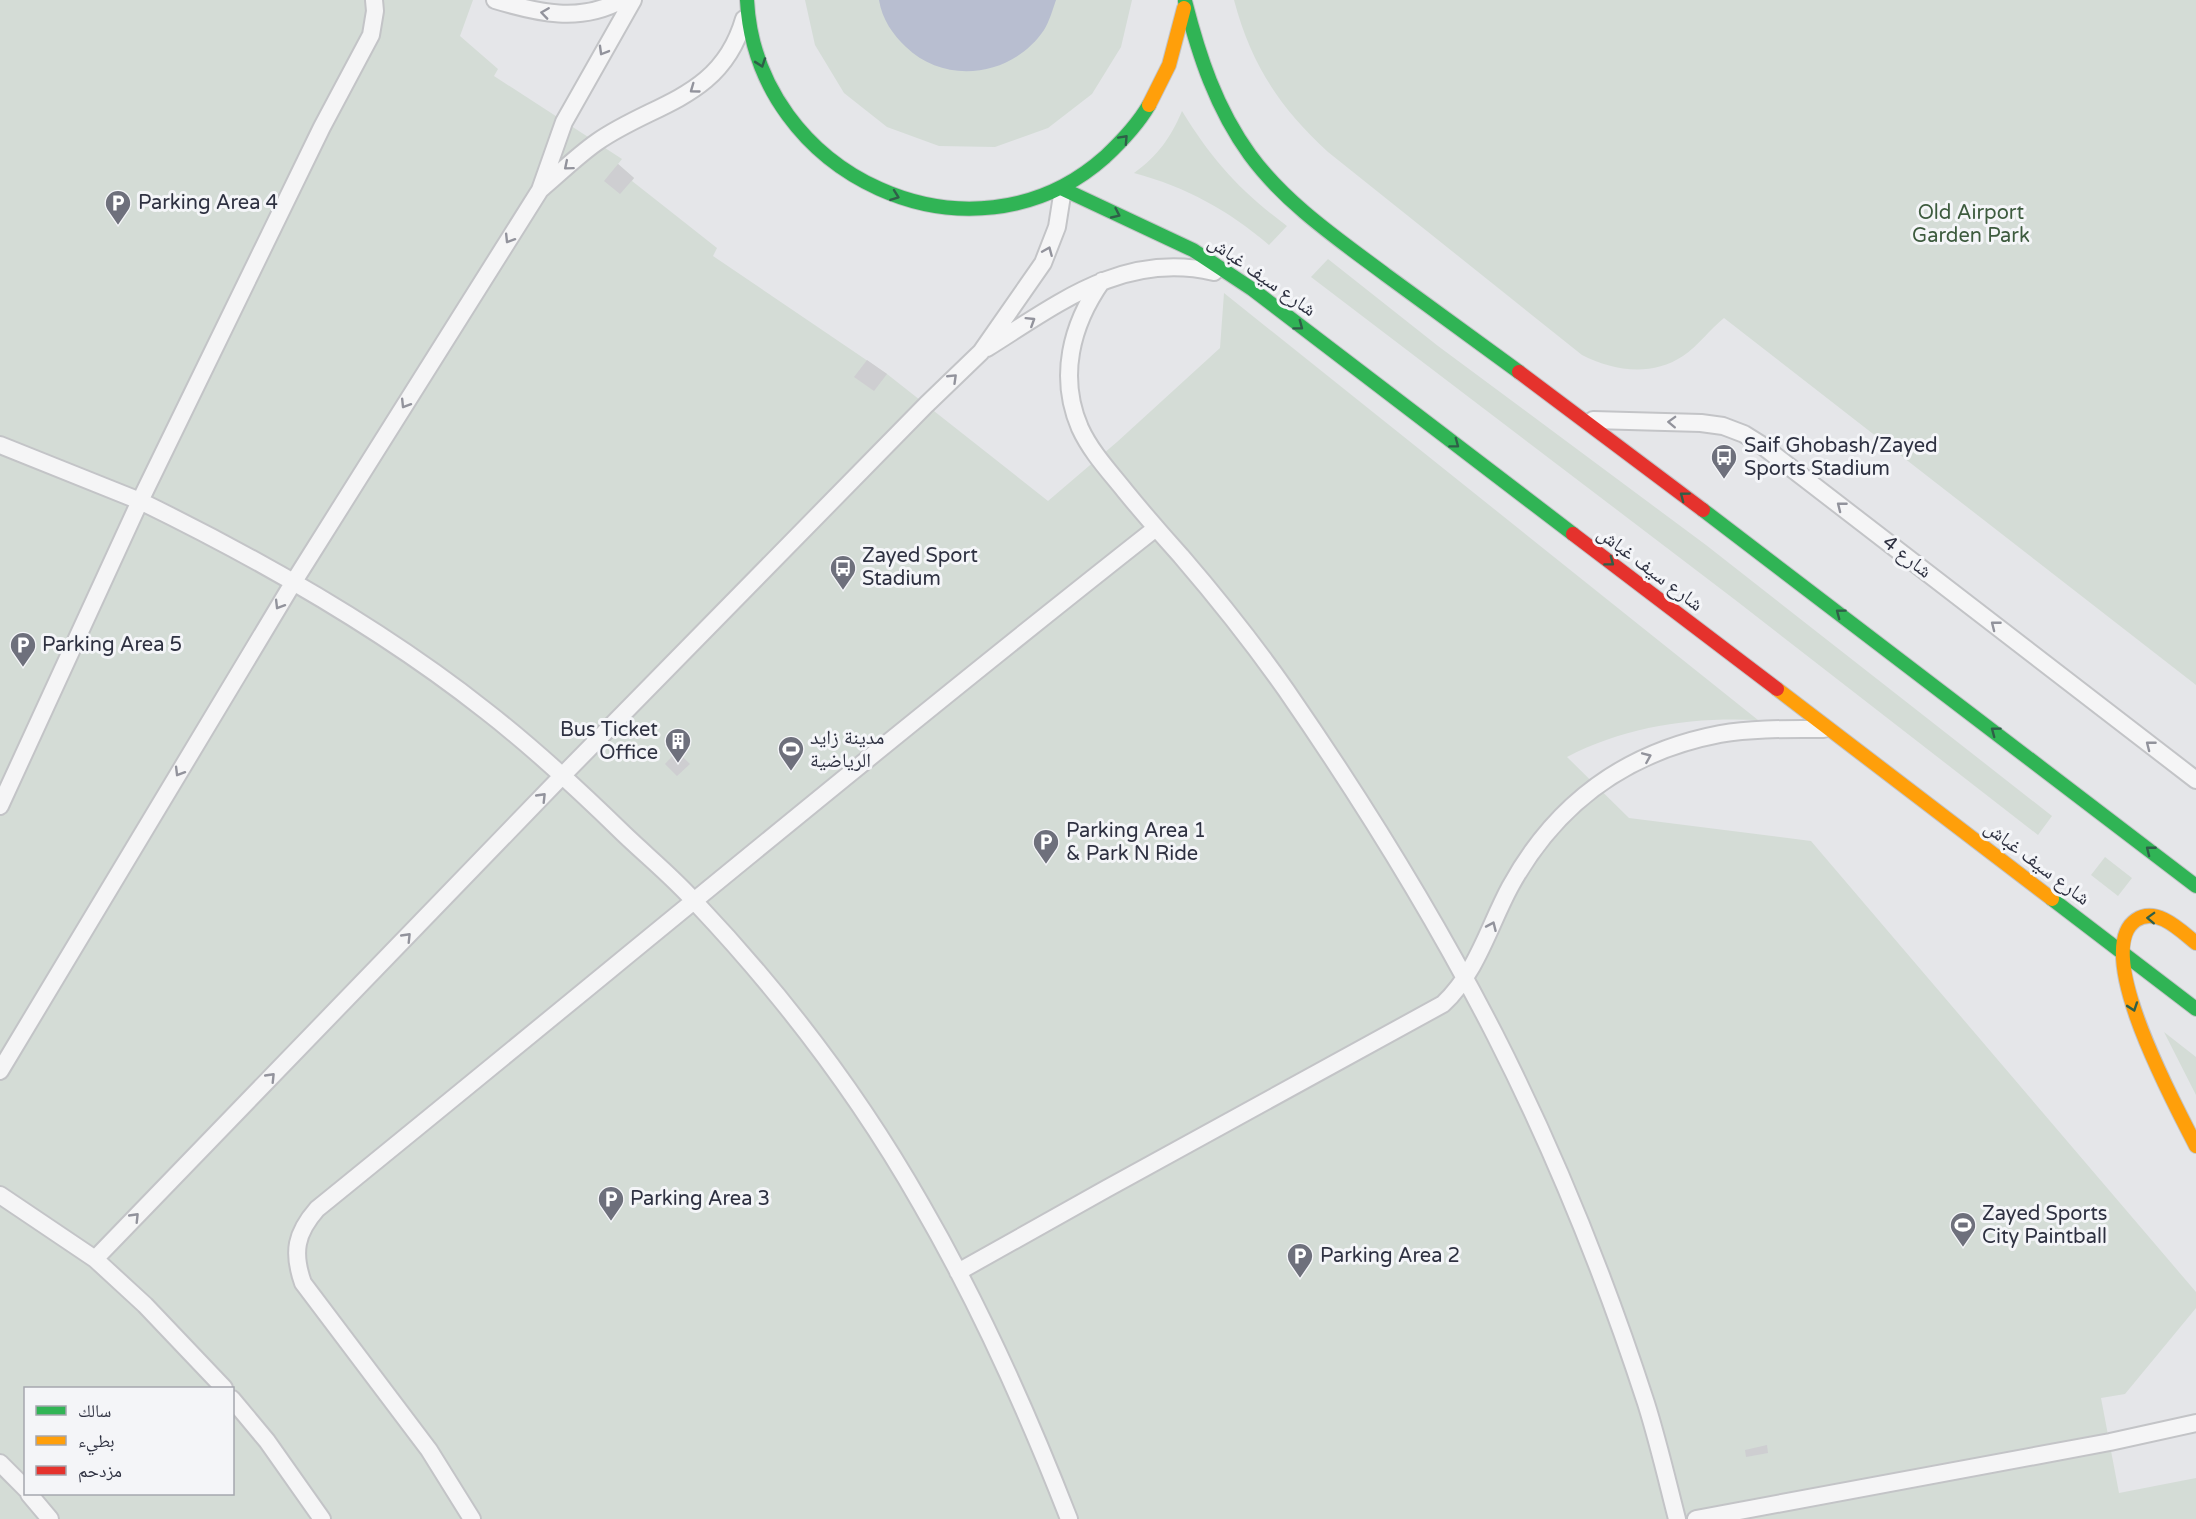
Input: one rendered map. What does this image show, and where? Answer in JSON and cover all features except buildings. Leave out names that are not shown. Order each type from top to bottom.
[{"type":"street","points":[[747,3],[754,44],[767,81],[787,114],[812,144],[834,163],[874,189],[911,202],[949,209],[988,209],[1027,202],[1063,189],[1103,160],[1129,134],[1150,104],[1170,63],[1185,1]]},
{"type":"street","points":[[1185,1],[1199,56],[1221,107],[1250,155],[1288,198],[1330,234],[1585,420],[2196,886]]},
{"type":"street","name":"شارع سيف غباش","points":[[1063,189],[1214,262],[2196,1009]]},
{"type":"street","points":[[2196,943],[2158,916],[2147,916],[2135,920],[2126,927],[2121,938],[2127,990],[2138,1022],[2196,1146]]},
{"type":"lane","points":[[0,806],[140,501],[322,127],[371,35],[375,11],[374,0]]},
{"type":"lane","points":[[495,0],[534,11],[577,14],[599,10],[622,0]]},
{"type":"lane","points":[[0,1071],[293,583],[540,190],[564,122],[633,0]]},
{"type":"lane","points":[[540,190],[597,142],[693,92],[708,78],[733,45],[742,26],[747,3]]},
{"type":"lane","points":[[95,1259],[563,775],[926,405],[981,352],[1043,263],[1057,227],[1063,189]]},
{"type":"lane","points":[[981,352],[1078,291],[1102,281],[1136,272],[1181,268],[1234,277]]},
{"type":"lane","points":[[1102,281],[1088,300],[1078,321],[1072,343],[1069,388],[1080,429],[1098,458],[1219,600],[1284,688],[1349,784],[1464,977],[1496,1036],[1548,1147],[1603,1280],[1647,1406],[1677,1519]]},
{"type":"lane","name":"شارع 4","points":[[1585,420],[1701,423],[1723,426],[1744,434],[2196,780]]},
{"type":"lane","points":[[0,445],[140,501],[221,541],[371,630],[484,710],[563,775],[694,901],[758,972],[824,1055],[871,1123],[915,1193],[1007,1370],[1069,1519]]},
{"type":"lane","points":[[472,1519],[429,1450],[303,1283],[297,1267],[296,1251],[307,1221],[317,1209],[914,720],[1156,528]]},
{"type":"lane","points":[[958,1272],[1116,1183],[1434,1011],[1452,996],[1480,952],[1509,888],[1526,859],[1546,832],[1570,808],[1628,765],[1689,742],[1720,734],[1774,729],[1829,729]]},
{"type":"lane","points":[[0,1195],[95,1259],[145,1305],[222,1387]]},
{"type":"lane","points":[[234,1401],[267,1441],[322,1519]]},
{"type":"lane","points":[[1696,1519],[2098,1444],[2196,1423]]},
{"type":"lane","points":[[0,1462],[24,1487]]},
{"type":"lane","points":[[30,1495],[50,1519]]},
{"type":"green space","name":"مدينة زايد الرياضية","points":[[0,0],[473,0],[460,36],[498,69],[494,76],[622,159],[618,164],[634,178],[632,181],[717,248],[713,256],[887,374],[1048,501],[1220,348],[1224,293],[1758,720],[1709,720],[1660,726],[1612,738],[1567,757],[1629,818],[1811,841],[2196,1292],[2196,1308],[2125,1394],[2101,1398],[2119,1493],[2196,1478],[2196,1519],[0,1519]]},
{"type":"green space","points":[[805,0],[1132,0],[1121,47],[1092,94],[1048,128],[995,147],[939,146],[887,127],[844,93],[815,45]]},
{"type":"green space","name":"Old Airport Garden Park","points":[[1234,0],[2196,0],[2196,685],[1724,318],[1683,356],[1658,367],[1620,368],[1582,355],[1328,152],[1311,135],[1281,101],[1258,64]]},
{"type":"green space","points":[[1182,111],[1204,145],[1228,174],[1287,226],[1269,245],[1254,232],[1206,201],[1171,185],[1134,173],[1163,145]]},
{"type":"green space","points":[[1328,259],[1438,346],[1706,545],[2052,816],[2038,835],[1734,599],[1311,277]]},
{"type":"green space","points":[[2105,857],[2132,878],[2118,896],[2091,875]]},
{"type":"green space","points":[[2164,1032],[2196,1057],[2196,1095]]},
{"type":"water","points":[[879,0],[1056,0],[1044,30],[1031,46],[1015,58],[997,66],[959,71],[940,67],[922,59],[906,47],[889,26]]},
{"type":"traffic: fast","points":[[747,0],[759,62],[788,115],[829,158],[879,189],[935,206],[994,207],[1052,192],[1105,157],[1129,132],[1149,105]]},
{"type":"traffic: fast","points":[[1185,1],[1196,42],[1218,100],[1238,137],[1264,173],[1296,205],[1331,234],[1519,372]]},
{"type":"traffic: fast","points":[[1063,189],[1193,250],[1252,289],[1573,534]]},
{"type":"traffic: fast","points":[[1703,510],[2196,886]]},
{"type":"traffic: fast","points":[[2052,899],[2196,1009]]},
{"type":"traffic: slow","points":[[1149,105],[1169,65],[1184,8]]},
{"type":"traffic: slow","points":[[1777,689],[2052,899]]},
{"type":"traffic: slow","points":[[2196,943],[2168,922],[2160,918],[2144,916],[2136,920],[2125,937],[2123,963],[2130,995],[2142,1030],[2172,1099],[2196,1146]]},
{"type":"traffic: jam","points":[[1519,372],[1703,510]]},
{"type":"traffic: jam","points":[[1573,534],[1777,689]]},
{"type":"place","name":"Parking Area 4","points":[[118,226]]},
{"type":"place","name":"Saif Ghobash/Zayed Sports Stadium","points":[[1724,480]]},
{"type":"place","name":"Zayed Sport Stadium","points":[[843,591]]},
{"type":"place","name":"Parking Area 5","points":[[23,668]]},
{"type":"place","name":"Bus Ticket Office","points":[[678,764]]},
{"type":"place","name":"مدينة زايد الرياضية","points":[[791,772]]},
{"type":"place","name":"Parking Area 1 & Park N Ride","points":[[1046,865]]},
{"type":"place","name":"Parking Area 3","points":[[611,1222]]},
{"type":"place","name":"Zayed Sports City Paintball","points":[[1963,1248]]},
{"type":"place","name":"Parking Area 2","points":[[1300,1279]]}]
